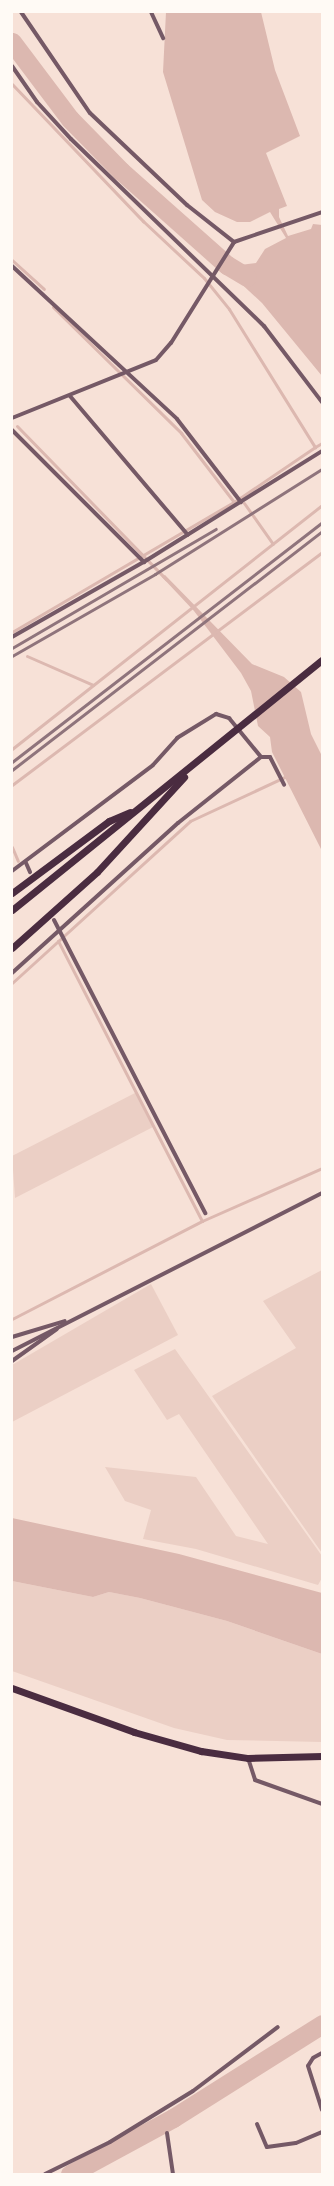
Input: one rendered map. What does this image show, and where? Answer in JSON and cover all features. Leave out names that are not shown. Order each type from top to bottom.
[{"type":"highway","points":[[12,910],[322,660]]},
{"type":"highway","points":[[12,948],[97,872],[203,757]]},
{"type":"highway","points":[[12,893],[109,821],[140,808]]},
{"type":"highway","points":[[12,1688],[163,1741],[248,1758],[322,1756]]},
{"type":"street","points":[[21,12],[90,113],[187,205],[234,242]]},
{"type":"street","points":[[152,12],[163,38]]},
{"type":"street","points":[[12,66],[37,102],[72,139],[264,326],[322,402]]},
{"type":"street","points":[[12,418],[126,374],[163,355],[211,276],[234,242],[292,220],[322,212]]},
{"type":"street","points":[[12,266],[126,374],[177,419],[239,500]]},
{"type":"street","points":[[70,396],[186,533]]},
{"type":"street","points":[[12,430],[143,559]]},
{"type":"street","points":[[12,637],[143,559],[152,557],[186,533],[322,451]]},
{"type":"street","points":[[12,871],[26,863],[154,765],[177,738],[216,714],[229,718],[261,757]]},
{"type":"street","points":[[12,973],[61,934],[178,823],[261,757],[270,757],[284,785]]},
{"type":"street","points":[[26,863],[30,872]]},
{"type":"street","points":[[54,920],[206,1213]]},
{"type":"street","points":[[12,1350],[322,1193]]},
{"type":"street","points":[[12,1337],[37,1326],[69,1320]]},
{"type":"street","points":[[12,1361],[69,1320]]},
{"type":"street","points":[[248,1758],[255,1780],[322,1804]]},
{"type":"street","points":[[45,2174],[110,2142],[193,2091],[278,2027]]},
{"type":"street","points":[[322,2052],[313,2058],[308,2066],[322,2110]]},
{"type":"street","points":[[257,2124],[267,2147],[296,2143],[322,2132]]},
{"type":"street","points":[[167,2133],[173,2174]]},
{"type":"shaded area","points":[[166,12],[261,12],[275,70],[300,136],[266,153],[287,206],[279,209],[279,217],[288,236],[311,229],[313,224],[322,225],[322,376],[262,303],[235,278],[221,271],[229,259],[240,265],[256,263],[265,249],[286,238],[270,212],[250,222],[237,222],[215,212],[202,200],[163,72]]},
{"type":"shaded area","points":[[165,575],[252,664],[284,677],[301,692],[311,734],[322,756],[322,851],[272,752],[270,737],[258,726],[251,691],[241,673],[194,611],[162,577]]},
{"type":"shaded area","points":[[135,1093],[153,1127],[15,1198],[12,1156]]},
{"type":"shaded area","points":[[322,1270],[322,1553],[212,1396],[296,1348],[263,1301]]},
{"type":"shaded area","points":[[151,1284],[178,1335],[12,1422],[12,1365]]},
{"type":"shaded area","points":[[175,1349],[322,1556],[322,1578],[318,1585],[196,1549],[143,1539],[151,1510],[125,1501],[105,1467],[196,1477],[236,1536],[268,1544],[179,1414],[167,1420],[134,1370]]},
{"type":"shaded area","points":[[12,1518],[179,1554],[322,1593],[322,1654],[227,1621],[140,1598],[109,1592],[93,1597],[12,1581]]},
{"type":"shaded area","points":[[12,1581],[93,1597],[109,1592],[140,1598],[227,1621],[322,1654],[322,1742],[227,1740],[174,1728],[12,1671]]},
{"type":"waterway","points":[[12,42],[70,119],[121,171],[227,265],[247,277]]},
{"type":"waterway","points":[[12,84],[143,221],[204,278],[229,309],[315,447],[322,443]]},
{"type":"waterway","points":[[12,260],[44,289]]},
{"type":"waterway","points":[[53,307],[181,433],[234,502]]},
{"type":"waterway","points":[[17,426],[166,579]]},
{"type":"waterway","points":[[12,632],[234,502],[315,447]]},
{"type":"waterway","points":[[244,503],[273,544]]},
{"type":"waterway","points":[[12,749],[322,505]]},
{"type":"waterway","points":[[12,785],[322,552]]},
{"type":"waterway","points":[[27,656],[93,685]]},
{"type":"waterway","points":[[12,983],[190,821],[287,776]]},
{"type":"waterway","points":[[12,847],[18,861]]},
{"type":"waterway","points":[[12,1319],[202,1221],[58,941]]},
{"type":"waterway","points":[[202,1221],[322,1168]]},
{"type":"waterway","points":[[70,2174],[173,2118],[322,2024]]},
{"type":"railway","points":[[12,656],[155,574],[322,469]]},
{"type":"railway","points":[[12,762],[322,522]]},
{"type":"railway","points":[[12,648],[216,529]]},
{"type":"railway","points":[[12,770],[322,531]]}]
